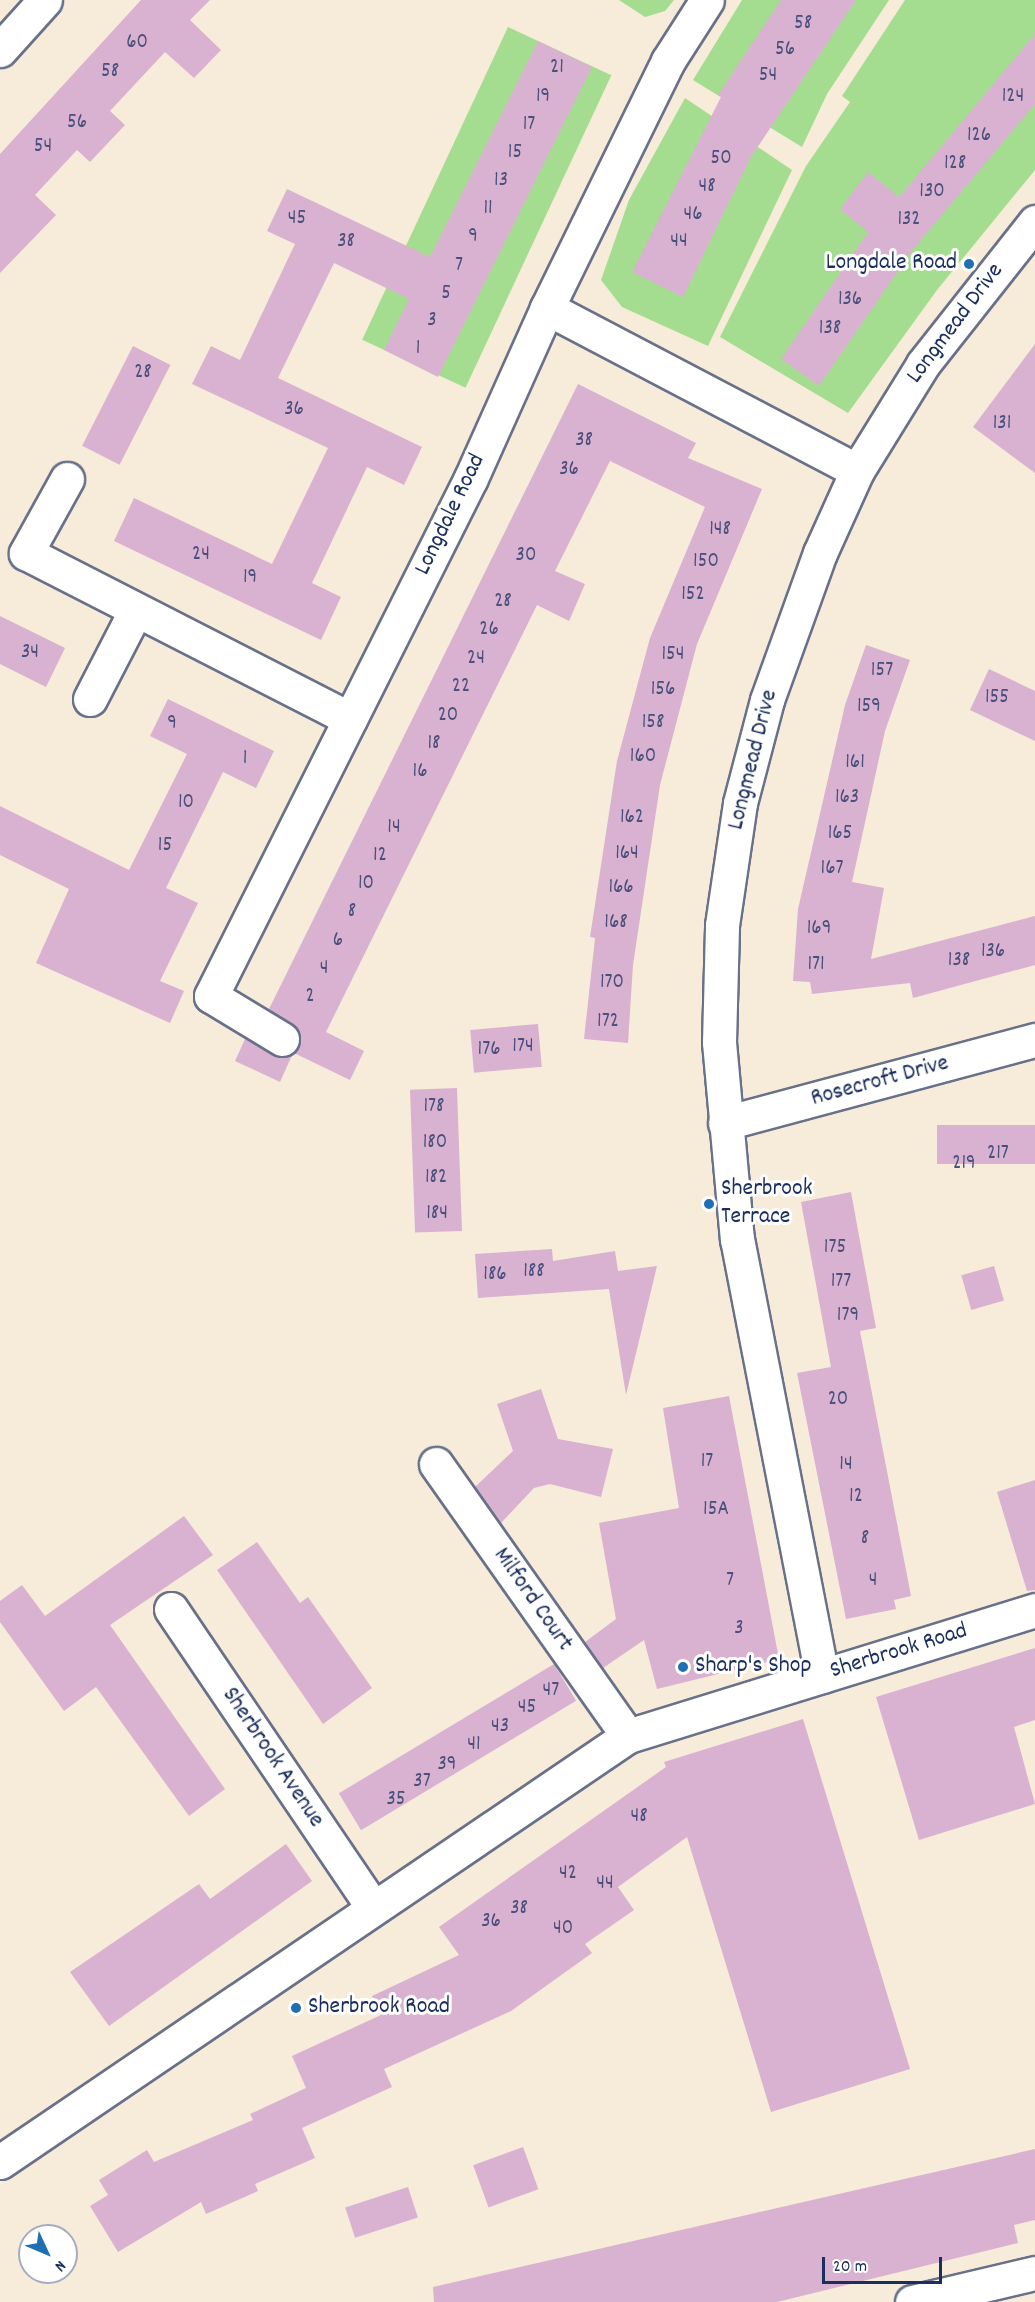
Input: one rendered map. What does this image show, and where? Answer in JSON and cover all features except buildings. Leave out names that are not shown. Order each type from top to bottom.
[{"type":"street","points":[[0,50],[45,0]]},
{"type":"street","name":"Longdale Road","points":[[282,1039],[211,996],[471,478],[547,308],[668,61],[707,0]]},
{"type":"street","name":"Longmead Drive","points":[[822,1676],[737,1240],[725,1123],[719,1042],[722,925],[740,802],[797,610],[857,471],[923,364],[1035,222]]},
{"type":"street","points":[[547,308],[857,471]]},
{"type":"street","points":[[67,479],[26,553],[350,719]]},
{"type":"street","points":[[90,699],[136,610]]},
{"type":"street","name":"Rosecroft Drive","points":[[725,1123],[1035,1040]]},
{"type":"street","name":"Milford Court","points":[[436,1464],[628,1736]]},
{"type":"street","name":"Sherbrook Avenue","points":[[171,1609],[372,1906]]},
{"type":"street","name":"Sherbrook Road","points":[[0,2162],[372,1906],[628,1736],[1035,1610]]},
{"type":"street","points":[[912,2302],[1035,2273]]},
{"type":"green space","points":[[619,0],[674,0],[665,11],[645,17]]},
{"type":"green space","points":[[742,0],[889,0],[827,94],[802,147],[693,80]]},
{"type":"green space","points":[[905,0],[1035,0],[1035,170],[937,290],[848,413],[720,337],[806,166],[850,102],[842,96]]},
{"type":"green space","points":[[508,27],[611,75],[466,388],[362,340]]},
{"type":"green space","points":[[685,98],[792,170],[708,346],[622,307],[601,280],[629,200]]},
{"type":"place","name":"Longdale Road","points":[[969,264]]},
{"type":"place","name":"Sherbrook Terrace","points":[[709,1204]]},
{"type":"place","name":"Sharp's Shop","points":[[683,1667]]},
{"type":"place","name":"Sherbrook Road","points":[[296,2008]]}]
